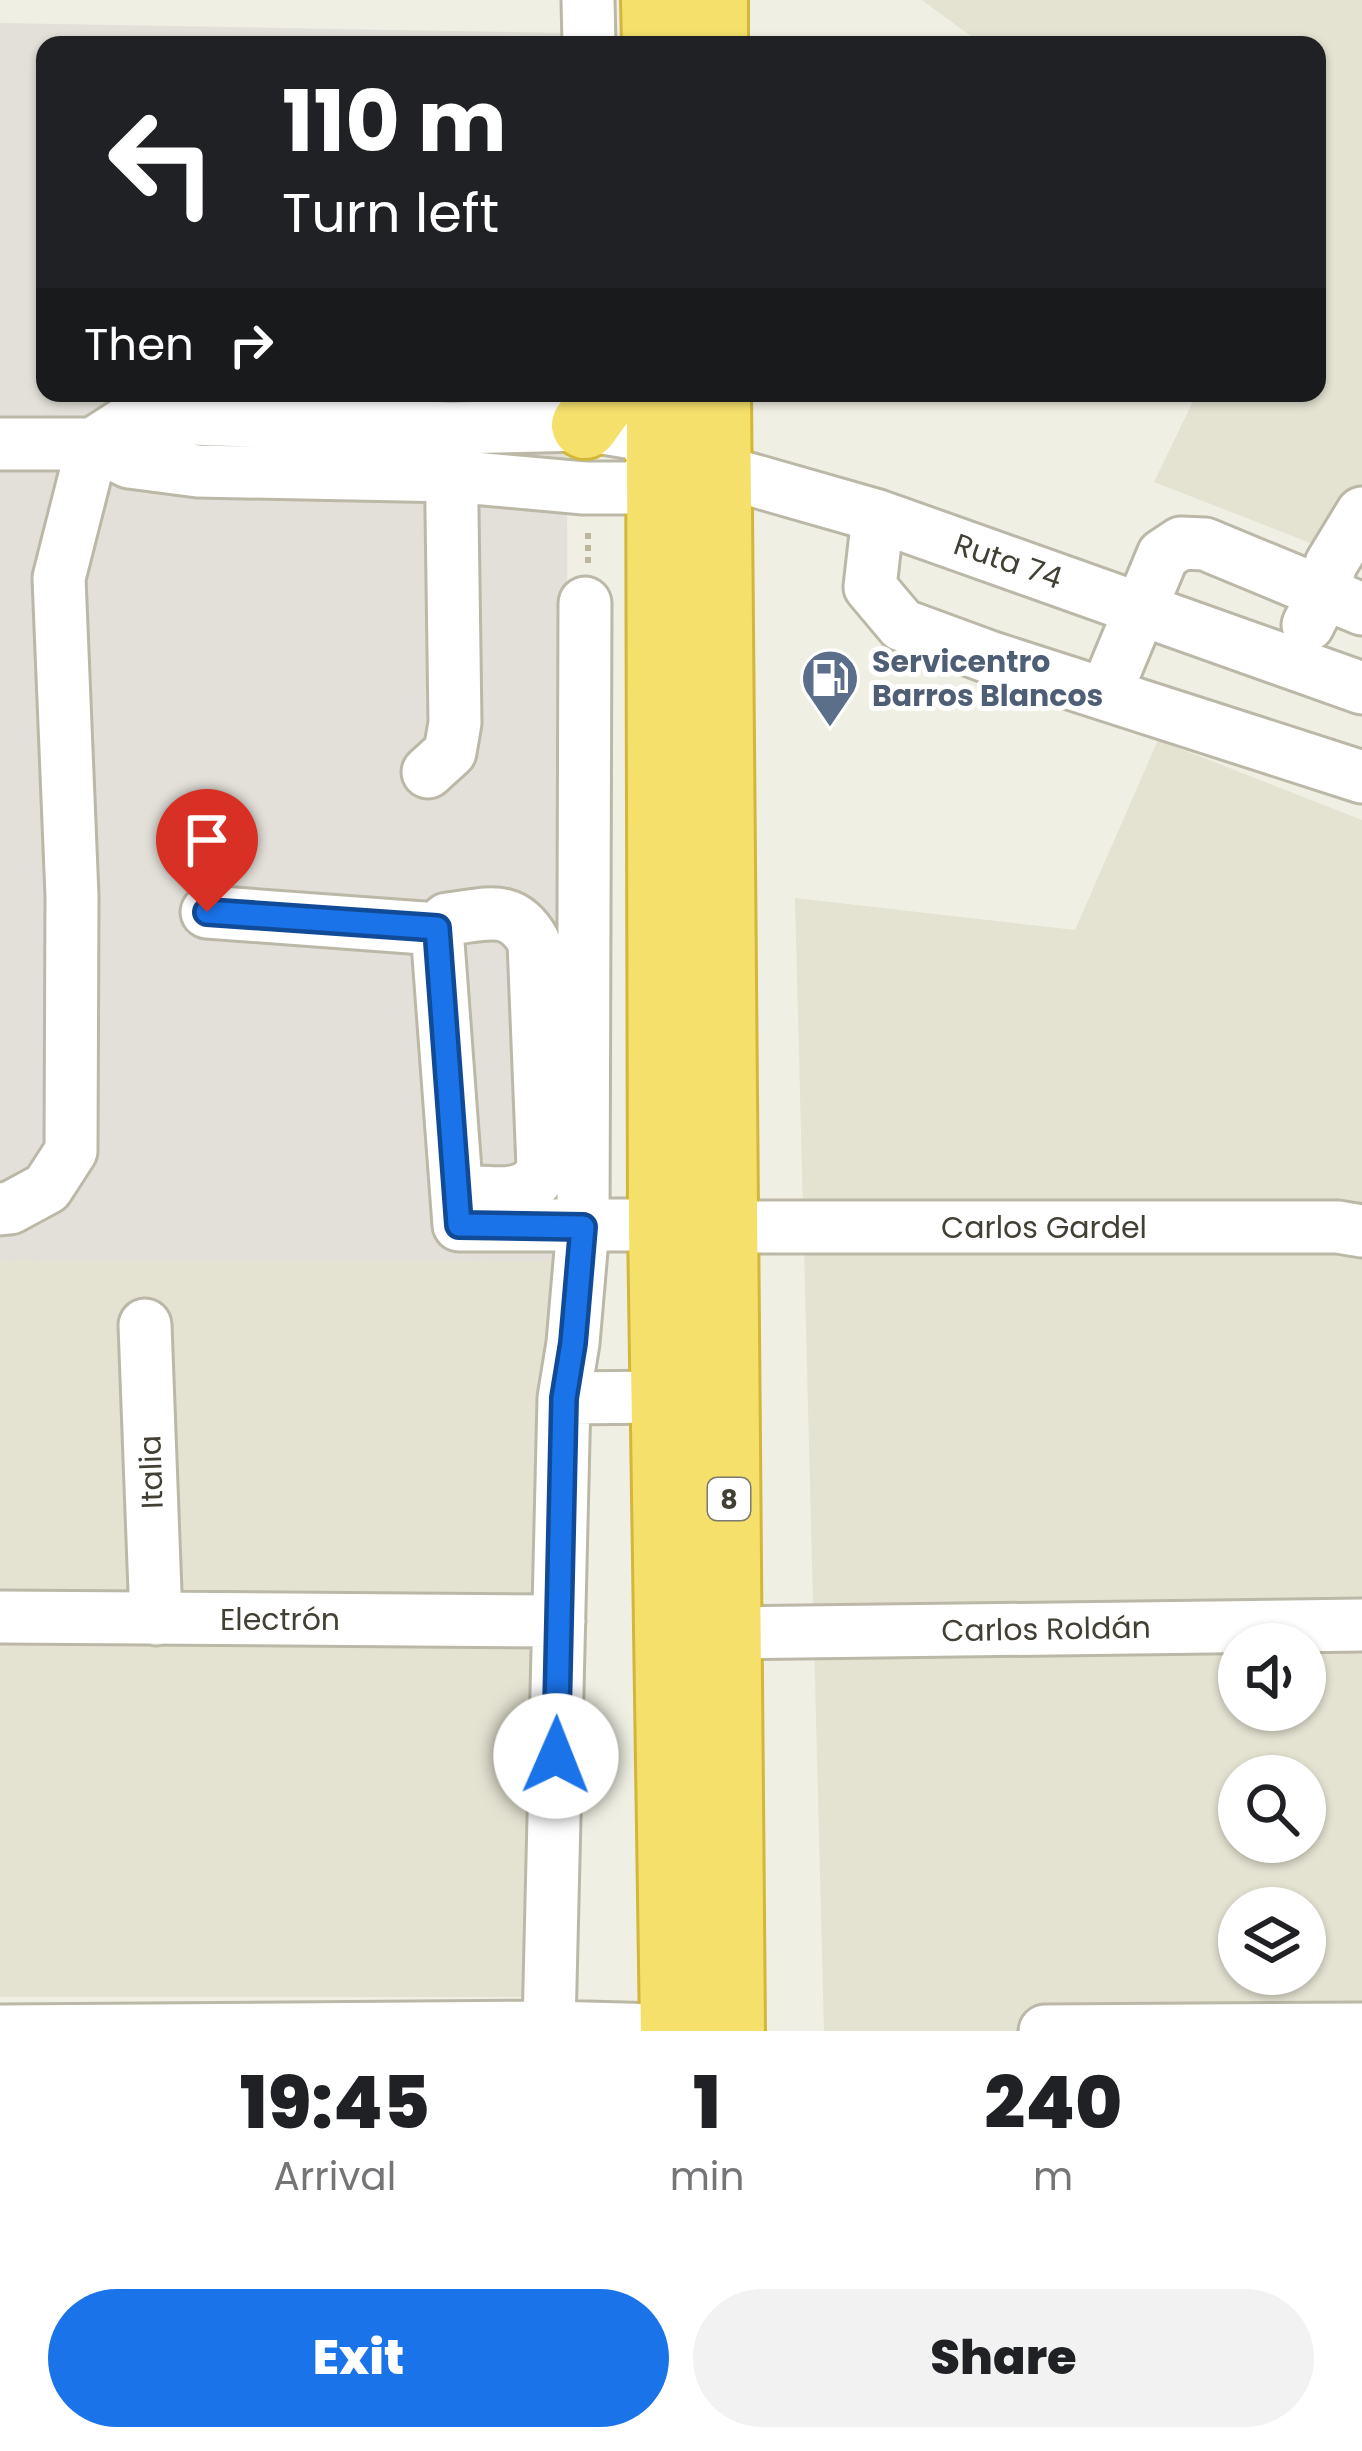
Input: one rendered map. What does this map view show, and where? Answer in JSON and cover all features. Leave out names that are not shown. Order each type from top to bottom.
[{"type":"highway","points":[[656,0],[656,36]]},
{"type":"highway","points":[[714,0],[714,36]]},
{"type":"highway","name":"8","points":[[664,402],[689,467],[694,1226],[730,1634],[731,2031]]},
{"type":"highway","name":"8","points":[[689,467],[714,402]]},
{"type":"highway","name":"8","points":[[674,2030],[667,1397],[694,1226]]},
{"type":"street","points":[[588,0],[589,36]]},
{"type":"street","points":[[0,444],[93,444],[129,462],[198,471],[451,452],[592,425],[636,488],[689,467]]},
{"type":"street","points":[[0,1209],[47,1188],[70,1151],[72,896],[59,578],[93,444]]},
{"type":"street","points":[[428,772],[451,752],[455,723],[451,452]]},
{"type":"street","name":"Ruta 74","points":[[689,467],[878,516],[1362,688]]},
{"type":"street","points":[[1342,602],[1331,564],[1362,513]]},
{"type":"street","points":[[878,516],[870,587],[902,625],[1362,777]]},
{"type":"street","points":[[1106,692],[1163,555],[1181,543],[1205,544],[1342,602]]},
{"type":"street","points":[[1289,662],[1342,602]]},
{"type":"street","points":[[550,2026],[564,1398],[583,1227],[585,603]]},
{"type":"street","points":[[207,912],[437,928],[446,919],[505,913],[524,925],[534,942],[543,1168],[537,1183],[523,1192],[457,1190],[437,928]]},
{"type":"street","name":"Carlos Gardel","points":[[457,1190],[459,1225],[1337,1227],[1362,1231]]},
{"type":"street","name":"Italia","points":[[145,1325],[156,1619]]},
{"type":"street","points":[[564,1398],[667,1397]]},
{"type":"street","name":"Electrón","points":[[0,1617],[559,1621]]},
{"type":"street","name":"Carlos Roldán","points":[[730,1634],[1362,1625]]},
{"type":"street","points":[[0,2030],[550,2026],[699,2031]]},
{"type":"street","points":[[1045,2031],[1362,2029]]},
{"type":"path","points":[[585,603],[592,425]]},
{"type":"shaded area","points":[[922,0],[1362,0],[1362,563],[1154,482],[1193,402],[1326,402],[1326,36],[971,36]]},
{"type":"shaded area","points":[[0,23],[567,33],[36,36],[36,402],[567,402],[568,1261],[0,1260]]},
{"type":"shaded area","points":[[1158,740],[1362,820],[1362,2031],[824,2031],[795,898],[1075,930]]},
{"type":"shaded area","points":[[0,1260],[568,1261],[538,1997],[0,1997]]},
{"type":"place","name":"Servicentro Barros Blancos","points":[[830,729]]},
{"type":"route","points":[[207,912],[437,928],[459,1225],[583,1227],[564,1398],[556,1756]]}]
